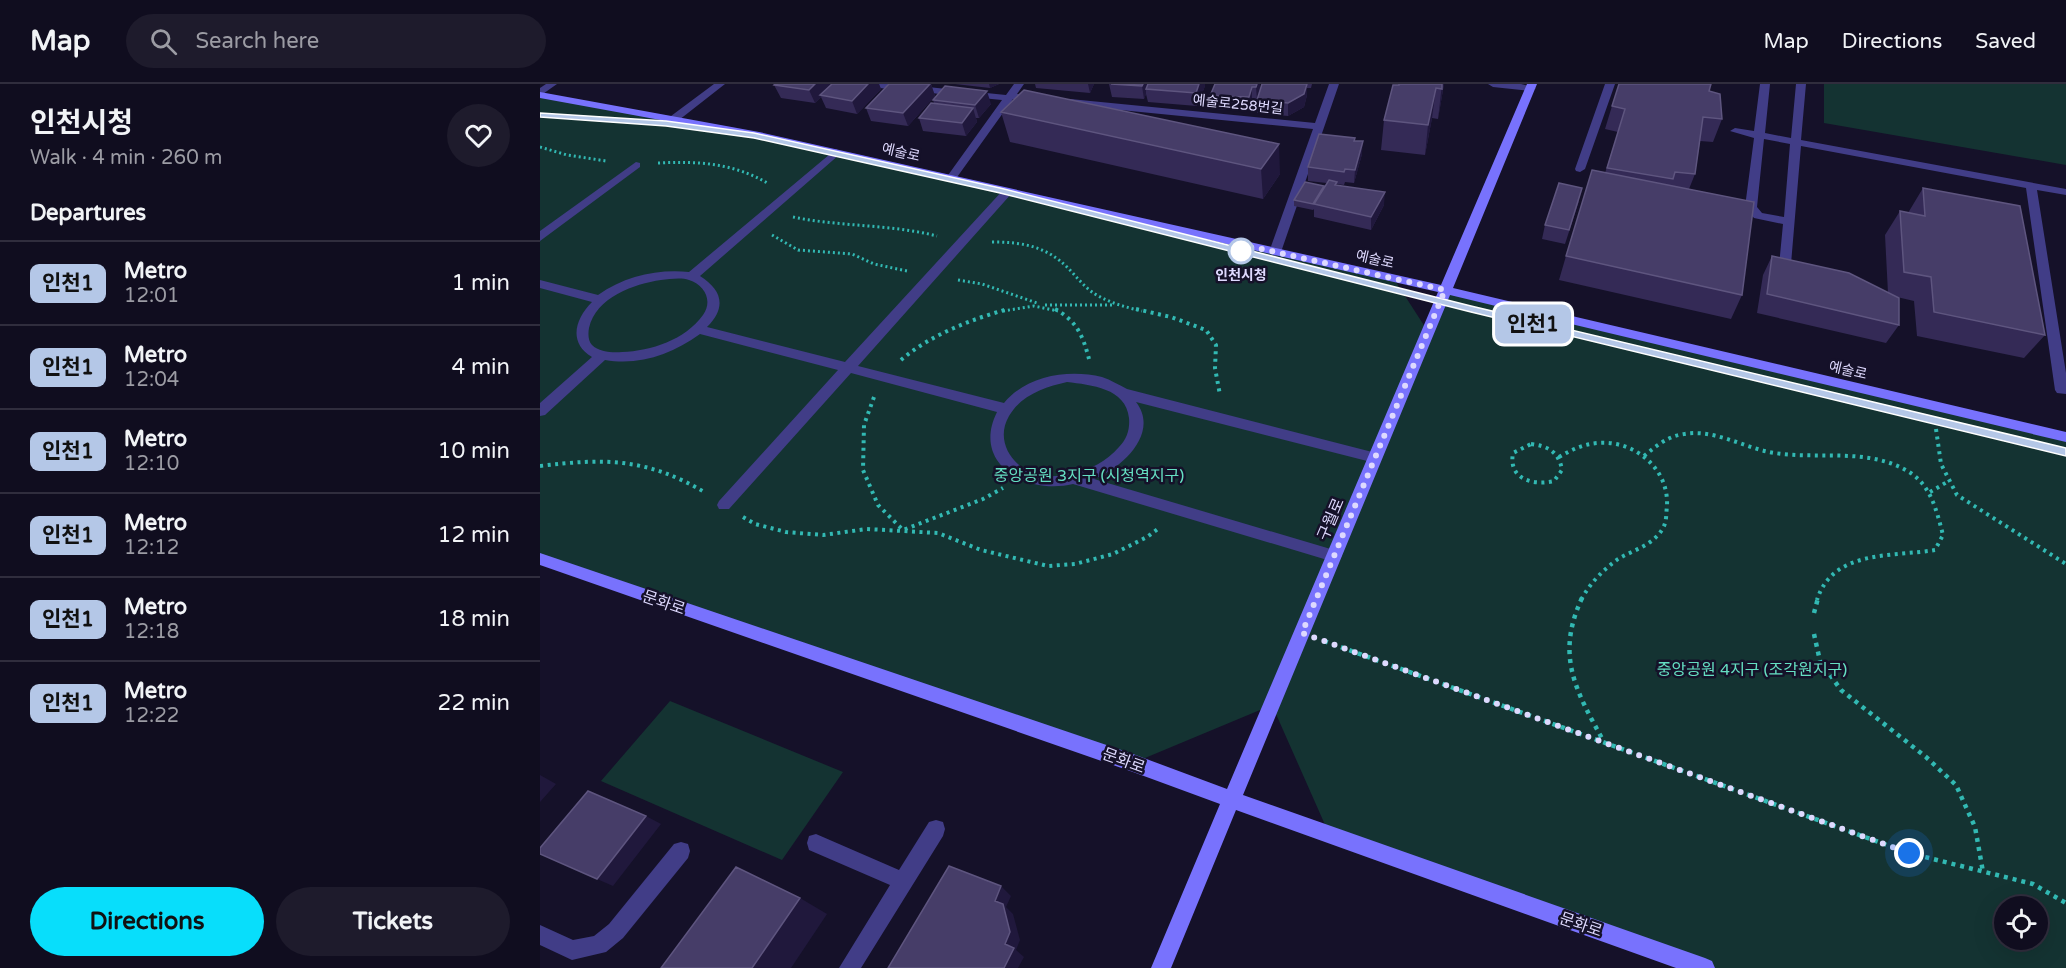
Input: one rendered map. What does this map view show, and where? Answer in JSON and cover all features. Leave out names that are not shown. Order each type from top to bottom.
[{"type":"main road","name":"구월로","points":[[1161,968],[1531,86]]},
{"type":"main road","name":"예술로","points":[[540,94],[675,118],[836,152],[1445,290],[2066,437]]},
{"type":"main road","name":"문화로","points":[[540,559],[1122,759],[1232,801],[1705,968]]},
{"type":"street","points":[[540,94],[552,84]]},
{"type":"street","points":[[675,118],[720,84]]},
{"type":"street","points":[[869,84],[1046,100]]},
{"type":"street","points":[[951,178],[1019,84]]},
{"type":"street","points":[[1275,252],[1334,84]]},
{"type":"street","points":[[1493,84],[1531,86]]},
{"type":"street","points":[[1580,169],[1610,84]]},
{"type":"street","points":[[1765,84],[1751,207],[1758,216],[1788,221]]},
{"type":"street","points":[[1801,84],[1785,266],[1810,276]]},
{"type":"street","name":"예술로258번길","points":[[1058,101],[1320,127]]},
{"type":"street","points":[[1735,131],[2066,192]]},
{"type":"street","points":[[692,276],[836,152]]},
{"type":"street","points":[[540,237],[636,165]]},
{"type":"street","points":[[2031,185],[2062,390]]},
{"type":"street","points":[[724,505],[1008,191]]},
{"type":"street","points":[[674,274],[692,276],[706,282],[714,292],[715,304],[709,318],[677,343],[655,352],[632,357],[595,352],[584,343],[580,331],[584,318],[601,300],[632,282],[653,276],[674,274]]},
{"type":"street","points":[[540,284],[601,300]]},
{"type":"street","points":[[699,328],[1006,409]]},
{"type":"street","points":[[540,411],[603,354]]},
{"type":"street","points":[[1126,394],[1136,409],[1137,426],[1131,444],[1118,460],[1099,472],[1077,480],[1053,482],[1030,478],[1013,470],[1000,456],[996,441],[998,423],[1006,409],[1023,393],[1044,383],[1067,377],[1090,378],[1110,383],[1126,394],[1375,458]]},
{"type":"street","points":[[1077,480],[1334,556]]},
{"type":"street","points":[[849,968],[936,829]]},
{"type":"street","points":[[816,843],[903,881]]},
{"type":"street","points":[[540,935],[572,950],[599,945],[616,931],[681,851]]},
{"type":"path","points":[[540,147],[567,156],[636,165],[691,162],[718,164],[750,172],[788,193]]},
{"type":"path","points":[[768,210],[798,218],[856,227],[913,229],[963,241],[1014,242],[1038,247],[1060,260],[1093,293],[1116,305],[1171,317],[1206,330],[1216,345],[1215,368],[1225,420]]},
{"type":"path","points":[[1935,406],[1939,460],[1947,482],[1958,495],[2066,564]]},
{"type":"path","points":[[1644,456],[1666,437],[1691,433],[1773,453],[1860,456],[1884,461],[1910,472],[1930,492],[1943,535],[1935,550],[1868,558],[1850,564],[1830,575],[1820,592],[1814,613]]},
{"type":"path","points":[[1559,457],[1572,447],[1599,442],[1627,445],[1655,465],[1663,478],[1666,519],[1660,534],[1646,546],[1618,560],[1601,575],[1583,595],[1572,618],[1569,662],[1574,683],[1604,742]]},
{"type":"path","points":[[1524,446],[1547,447],[1559,457],[1562,470],[1554,481],[1546,484],[1528,482],[1520,478],[1511,465],[1513,453],[1524,446]]},
{"type":"path","points":[[540,466],[592,460],[631,463],[664,470],[696,486],[754,524],[786,532],[823,535],[867,529],[938,533],[981,550],[1048,566],[1075,564],[1113,554],[1148,537],[1177,510]]},
{"type":"path","points":[[903,530],[983,499],[1008,485],[1021,473]]},
{"type":"path","points":[[1930,492],[1947,482]]},
{"type":"path","points":[[1302,633],[1909,853],[2033,884],[2066,903]]},
{"type":"path","points":[[1814,634],[1820,662],[1836,684],[1865,710],[1925,755],[1955,783],[1972,815],[1980,840],[1983,872]]},
{"type":"green space","points":[[1824,84],[2066,84],[2066,165],[1824,123]]},
{"type":"green space","points":[[540,95],[675,118],[1394,279],[1427,330],[1445,290],[2066,437],[2066,968],[1705,968],[1330,836],[1272,705],[1133,763],[540,558]]},
{"type":"green space","points":[[670,701],[843,772],[782,860],[601,781]]},
{"type":"building","points":[[775,84],[815,84],[809,90]]},
{"type":"building","points":[[832,84],[868,84],[852,101],[820,95]]},
{"type":"building","points":[[889,84],[930,84],[903,113],[866,108]]},
{"type":"building","points":[[1111,84],[1143,84],[1142,86]]},
{"type":"building","points":[[1148,84],[1199,84],[1196,93],[1146,89]]},
{"type":"building","points":[[1215,84],[1257,84],[1256,87],[1252,87],[1249,97],[1210,96]]},
{"type":"building","points":[[1262,84],[1307,84],[1304,94],[1288,103],[1257,100]]},
{"type":"building","points":[[1442,84],[1442,89],[1436,88],[1428,125],[1384,120],[1393,85]]},
{"type":"building","points":[[1619,84],[1711,84],[1709,91],[1720,94],[1722,119],[1703,117],[1695,174],[1675,172],[1673,179],[1607,168],[1625,109],[1612,106]]},
{"type":"building","points":[[945,86],[987,91],[975,105],[933,100]]},
{"type":"building","points":[[1024,90],[1279,144],[1261,169],[1001,112]]},
{"type":"building","points":[[931,103],[973,108],[962,123],[919,118]]},
{"type":"building","points":[[1319,134],[1363,141],[1355,170],[1345,169],[1344,172],[1308,167]]},
{"type":"building","points":[[1592,170],[1754,202],[1742,295],[1566,256]]},
{"type":"building","points":[[1329,180],[1337,182],[1335,185],[1385,192],[1371,217],[1314,204]]},
{"type":"building","points":[[1305,182],[1324,186],[1313,204],[1294,200]]},
{"type":"building","points":[[1559,183],[1582,188],[1569,230],[1545,225]]},
{"type":"building","points":[[1923,188],[2020,206],[2045,335],[1934,312],[1931,277],[1904,272],[1900,211],[1925,216]]},
{"type":"building","points":[[1772,256],[1849,273],[1899,298],[1899,325],[1767,294]]},
{"type":"building","points":[[588,791],[646,816],[597,879],[540,854],[540,848]]},
{"type":"building","points":[[949,866],[1001,886],[995,901],[1003,904],[1010,932],[1005,944],[1014,948],[1004,968],[888,968]]},
{"type":"building","points":[[736,867],[800,898],[752,968],[661,968]]},
{"type":"metro line","name":"인천1","points":[[540,115],[666,123],[754,135],[1000,191],[1471,309],[2066,452]]},
{"type":"place","name":"인천시청","points":[[1241,251]]},
{"type":"route","points":[[1241,251],[1253,247],[1445,290],[1302,633],[1909,853]]},
{"type":"park label","name":"중앙공원 3지구 (시청역지구)","points":[[1089,475]]},
{"type":"park label","name":"중앙공원 4지구 (조각원지구)","points":[[1752,669]]}]
